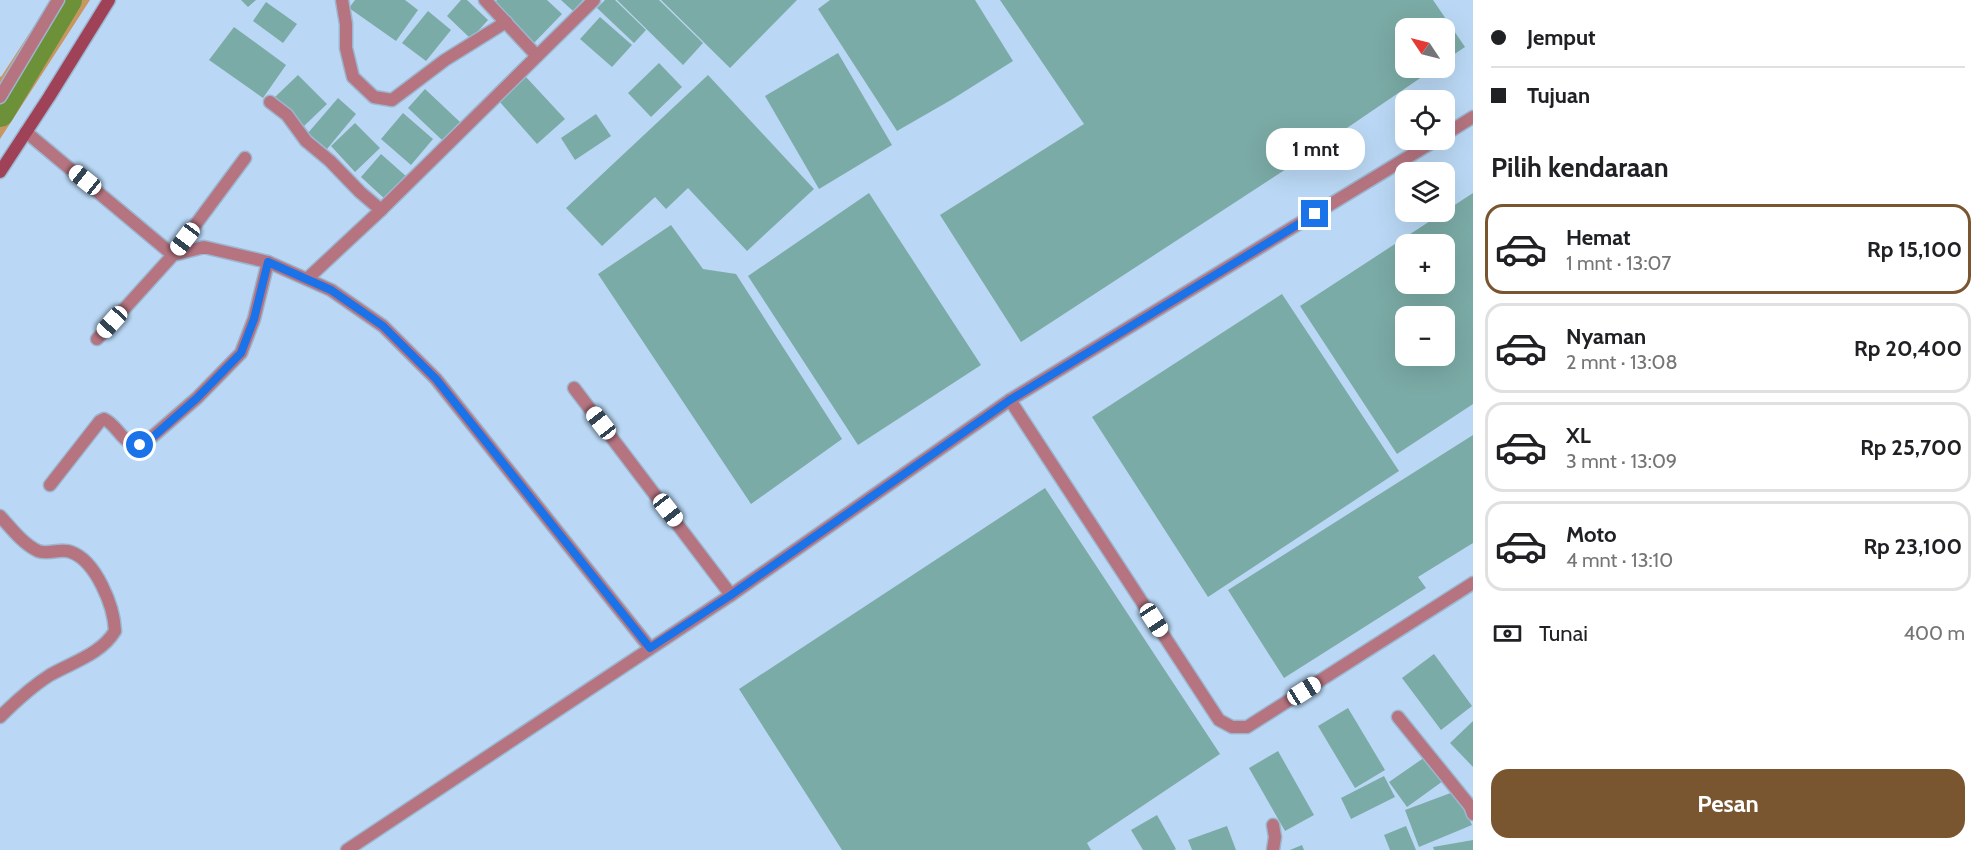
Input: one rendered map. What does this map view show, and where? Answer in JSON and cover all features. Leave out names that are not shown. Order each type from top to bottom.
[{"type":"main road","points":[[0,172],[110,0]]},
{"type":"street","points":[[0,97],[58,0]]},
{"type":"street","points":[[342,0],[346,24],[346,48],[353,77],[374,97],[392,100],[445,60],[506,22]]},
{"type":"street","points":[[485,0],[537,56]]},
{"type":"street","points":[[307,279],[381,210],[594,0]]},
{"type":"street","points":[[270,102],[287,115],[306,141],[381,210]]},
{"type":"street","points":[[1455,128],[1473,117]]},
{"type":"street","points":[[26,132],[173,255]]},
{"type":"street","points":[[347,850],[731,595],[1010,400],[1420,150]]},
{"type":"street","points":[[97,339],[173,255],[246,158]]},
{"type":"street","points":[[173,255],[204,247],[268,262],[331,290],[383,326],[436,379],[650,648]]},
{"type":"street","points":[[50,485],[100,421],[104,419],[108,421],[120,436],[131,443],[140,445],[146,443],[232,363],[241,353],[247,340],[268,262]]},
{"type":"street","points":[[574,388],[731,595]]},
{"type":"street","points":[[1010,400],[1219,720],[1232,727],[1247,727],[1473,583]]},
{"type":"street","points":[[0,516],[22,539],[36,549],[44,552],[68,551],[89,566],[105,594],[113,616],[115,631],[100,648],[52,674],[25,692],[0,717]]},
{"type":"street","points":[[1398,717],[1470,806],[1473,814]]},
{"type":"street","points":[[1273,825],[1275,837],[1273,850]]},
{"type":"shaded area","points":[[51,0],[90,0],[0,139],[0,76]]},
{"type":"building","points":[[241,0],[256,0],[248,7]]},
{"type":"building","points":[[355,0],[405,0],[418,10],[396,41],[349,8]]},
{"type":"building","points":[[461,0],[467,0],[488,20],[471,39],[447,16]]},
{"type":"building","points":[[497,0],[547,0],[562,14],[532,45],[492,6]]},
{"type":"building","points":[[561,0],[583,0],[573,11]]},
{"type":"building","points":[[605,0],[615,0],[646,30],[634,43],[597,8]]},
{"type":"building","points":[[617,0],[659,0],[703,43],[683,65]]},
{"type":"building","points":[[661,0],[797,0],[730,68]]},
{"type":"building","points":[[830,0],[975,0],[1013,61],[897,131],[818,9]]},
{"type":"building","points":[[1000,0],[1433,0],[1445,18],[1395,18],[1395,78],[1420,78],[1403,90],[1395,90],[1395,95],[1300,160],[1021,342],[940,215],[1084,124]]},
{"type":"building","points":[[266,2],[297,24],[283,43],[253,21]]},
{"type":"building","points":[[428,11],[451,30],[426,61],[402,43]]},
{"type":"building","points":[[600,17],[632,45],[612,67],[580,39]]},
{"type":"building","points":[[234,27],[286,65],[263,98],[209,60]]},
{"type":"building","points":[[1455,32],[1465,47],[1455,54]]},
{"type":"building","points":[[838,53],[892,145],[819,189],[765,96]]},
{"type":"building","points":[[659,63],[682,87],[651,117],[628,93]]},
{"type":"building","points":[[298,75],[327,104],[304,126],[275,97]]},
{"type":"building","points":[[708,75],[814,189],[747,251],[688,188],[666,209],[655,197],[602,246],[566,208]]},
{"type":"building","points":[[526,77],[565,119],[537,144],[499,101]]},
{"type":"building","points":[[425,89],[460,122],[442,140],[408,108]]},
{"type":"building","points":[[338,98],[356,114],[327,149],[308,133]]},
{"type":"building","points":[[403,113],[433,139],[411,165],[381,139]]},
{"type":"building","points":[[596,114],[611,136],[575,160],[561,138]]},
{"type":"building","points":[[355,123],[380,148],[355,172],[331,146]]},
{"type":"building","points":[[381,154],[407,177],[386,200],[361,177]]},
{"type":"building","points":[[869,193],[981,365],[858,445],[748,276]]},
{"type":"building","points":[[1473,193],[1473,404],[1397,454],[1300,306],[1395,244],[1395,294],[1455,294],[1455,234],[1410,234],[1429,222],[1455,222],[1455,205]]},
{"type":"building","points":[[671,225],[703,269],[736,274],[842,439],[751,504],[598,274]]},
{"type":"building","points":[[1282,294],[1399,471],[1208,597],[1092,417]]},
{"type":"building","points":[[1473,435],[1473,543],[1418,577],[1426,588],[1284,678],[1228,590]]},
{"type":"building","points":[[1045,488],[1220,754],[1087,843],[1091,850],[842,850],[739,689]]},
{"type":"building","points":[[1434,654],[1472,706],[1441,730],[1402,678]]},
{"type":"building","points":[[1348,708],[1385,770],[1355,788],[1318,726]]},
{"type":"building","points":[[1473,721],[1473,767],[1450,743]]},
{"type":"building","points":[[1278,751],[1314,815],[1285,831],[1249,768]]},
{"type":"building","points":[[1425,757],[1443,781],[1407,807],[1389,782]]},
{"type":"building","points":[[1384,776],[1395,797],[1351,819],[1341,798]]},
{"type":"building","points":[[1456,791],[1472,825],[1419,847],[1405,810]]},
{"type":"building","points":[[1157,815],[1176,849],[1143,850],[1131,830]]},
{"type":"building","points":[[1227,826],[1236,850],[1192,850],[1188,840]]},
{"type":"building","points":[[1406,826],[1416,850],[1390,850],[1384,835]]},
{"type":"building","points":[[1473,840],[1473,850],[1434,850],[1433,847]]},
{"type":"building","points":[[1302,845],[1304,850],[1290,850]]},
{"type":"waterway","points":[[0,113],[68,0]]},
{"type":"route","points":[[140,445],[146,443],[197,398],[241,353],[254,319],[268,262],[331,290],[383,326],[436,379],[650,648],[731,595],[1010,400],[1315,214]]}]
